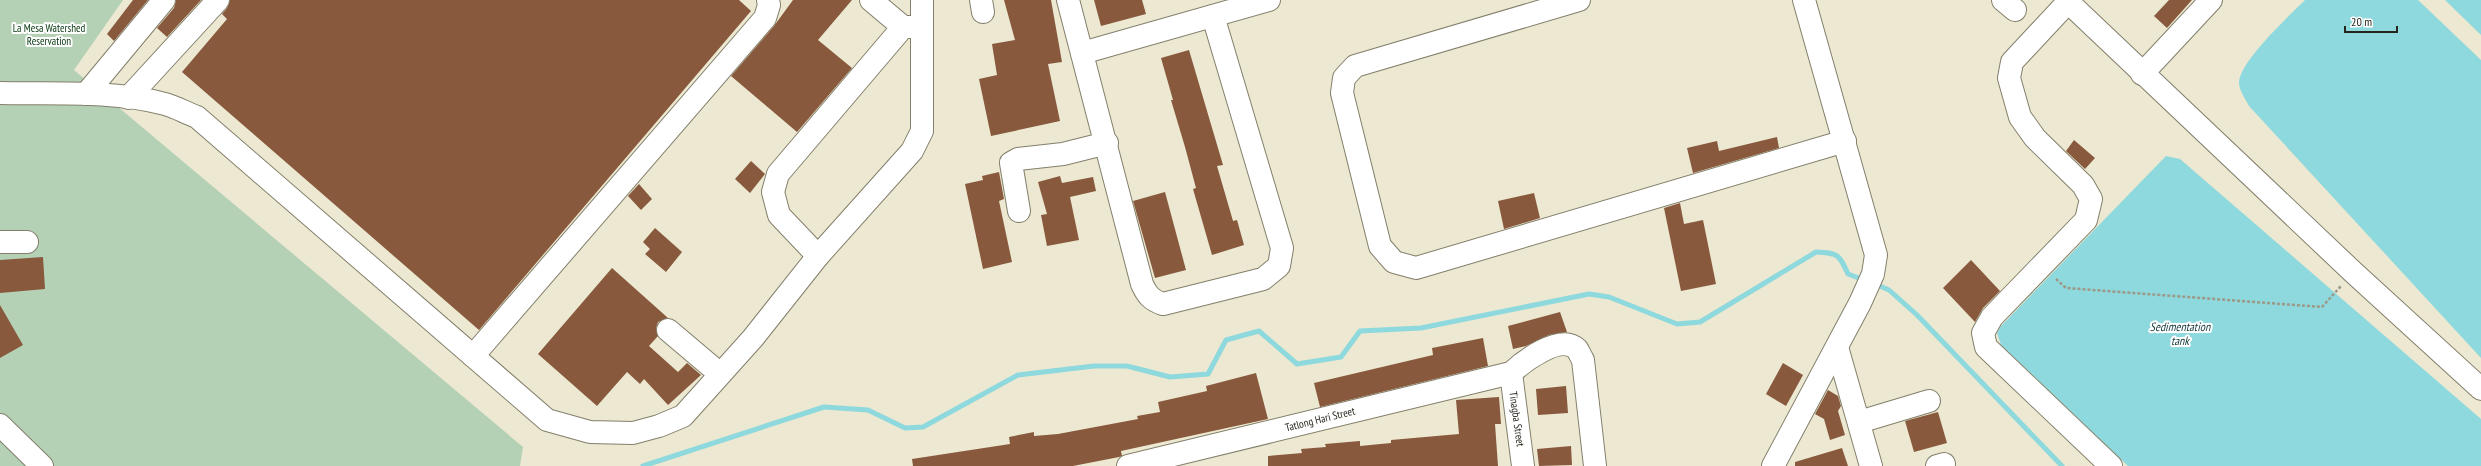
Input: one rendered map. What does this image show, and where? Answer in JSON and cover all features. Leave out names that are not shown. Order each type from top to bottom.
[{"type":"street","points":[[86,94],[164,0]]},
{"type":"street","points":[[128,98],[218,0]]},
{"type":"street","points":[[473,356],[765,18],[769,5],[768,0]]},
{"type":"street","points":[[871,0],[912,27]]},
{"type":"street","points":[[818,256],[779,215],[773,192],[778,174],[912,27],[922,0]]},
{"type":"street","points":[[1068,0],[1107,143],[1142,284],[1146,294],[1153,301],[1163,304],[1263,279],[1279,266],[1282,248],[1213,16]]},
{"type":"street","points":[[1082,53],[1269,0]]},
{"type":"street","points":[[1578,0],[1356,66],[1344,78],[1342,93],[1380,246],[1394,262],[1416,268],[1845,141]]},
{"type":"street","points":[[1773,466],[1860,303],[1873,274],[1876,255],[1804,0]]},
{"type":"street","points":[[2142,74],[2211,0]]},
{"type":"street","points":[[2111,466],[1986,347],[1983,333],[1992,317],[2086,220],[2091,199],[2083,185],[2035,138],[2020,117],[2009,78],[2012,62],[2067,1],[2142,74],[2481,389]]},
{"type":"street","points":[[0,93],[86,94],[128,98],[166,104],[196,117],[547,420],[590,432],[633,433],[659,426],[683,416],[753,338],[818,256],[912,151],[922,131],[912,27]]},
{"type":"street","points":[[1019,211],[1011,163],[1018,159],[1063,154],[1107,143]]},
{"type":"street","points":[[0,242],[27,242]]},
{"type":"street","points":[[668,330],[720,374]]},
{"type":"street","points":[[1511,373],[1536,352],[1560,345],[1571,346],[1577,349],[1586,373],[1595,466]]},
{"type":"street","points":[[1837,347],[1871,466]]},
{"type":"street","name":"Tatlong Hari Street","points":[[1128,466],[1511,373]]},
{"type":"street","name":"Tinagba Street","points":[[1511,373],[1523,466]]},
{"type":"street","points":[[1859,422],[1929,401]]},
{"type":"street","points":[[0,424],[42,466]]},
{"type":"path","points":[[2050,274],[2066,288],[2322,308],[2342,285]]},
{"type":"green space","name":"La Mesa Watershed Reservation","points":[[0,0],[123,0],[74,70],[523,447],[520,466],[0,466]]},
{"type":"water","points":[[2305,0],[2418,0],[2481,60],[2481,358],[2249,106],[2240,89],[2239,83],[2241,74],[2247,63],[2277,28]]},
{"type":"water","points":[[2445,0],[2481,0],[2481,35]]},
{"type":"water","name":"Sedimentation tank","points":[[2166,156],[2180,159],[2481,419],[2481,466],[2128,466],[2001,345],[1997,333],[2001,326]]},
{"type":"building","points":[[133,0],[148,0],[114,41],[107,34]]},
{"type":"building","points":[[176,0],[201,0],[167,37],[157,28],[174,8]]},
{"type":"building","points":[[230,0],[739,0],[751,11],[479,330],[182,72],[227,19],[222,14],[227,8]]},
{"type":"building","points":[[793,0],[852,0],[818,40],[852,68],[797,132],[731,76],[774,26]]},
{"type":"building","points":[[1004,0],[1051,0],[1062,62],[1048,64],[1060,121],[991,136],[979,79],[997,75],[992,44],[1015,40]]},
{"type":"building","points":[[1094,0],[1142,0],[1146,14],[1101,26]]},
{"type":"building","points":[[2169,0],[2192,0],[2167,28],[2154,16]]},
{"type":"building","points":[[1189,50],[1223,165],[1217,166],[1233,221],[1237,220],[1244,245],[1212,255],[1193,189],[1196,188],[1171,100],[1173,100],[1161,58]]},
{"type":"building","points":[[1777,137],[1779,148],[1693,173],[1687,148],[1717,141],[1719,151]]},
{"type":"building","points":[[2074,140],[2095,158],[2085,169],[2066,151]]},
{"type":"building","points":[[751,161],[765,174],[750,193],[735,179]]},
{"type":"building","points":[[999,172],[1004,199],[999,201],[1012,262],[983,269],[965,184],[983,180],[982,176]]},
{"type":"building","points":[[1060,176],[1062,183],[1093,177],[1096,191],[1070,197],[1079,240],[1047,246],[1041,215],[1047,214],[1038,182]]},
{"type":"building","points":[[639,184],[652,199],[641,210],[628,196]]},
{"type":"building","points":[[1165,192],[1186,270],[1155,278],[1133,201]]},
{"type":"building","points":[[1534,193],[1540,218],[1504,229],[1498,201]]},
{"type":"building","points":[[1680,203],[1684,224],[1703,220],[1716,284],[1681,291],[1664,208]]},
{"type":"building","points":[[655,228],[682,252],[666,272],[645,254],[650,249],[643,242]]},
{"type":"building","points":[[43,257],[45,289],[0,293],[0,260]]},
{"type":"building","points":[[1971,260],[2000,291],[1983,308],[1975,322],[1943,288]]},
{"type":"building","points":[[612,268],[668,318],[658,322],[656,328],[658,336],[649,346],[678,372],[687,363],[701,375],[668,405],[644,379],[640,384],[627,372],[597,406],[538,354]]},
{"type":"building","points":[[0,305],[23,345],[0,358]]},
{"type":"building","points":[[1560,312],[1567,332],[1549,335],[1526,346],[1513,349],[1508,326]]},
{"type":"building","points":[[1483,338],[1488,366],[1320,407],[1314,383],[1433,355],[1432,348]]},
{"type":"building","points":[[1783,363],[1803,375],[1786,406],[1766,394]]},
{"type":"building","points":[[1256,373],[1268,419],[1121,451],[1122,456],[1119,457],[1073,466],[913,466],[912,459],[1010,444],[1009,437],[1034,432],[1034,436],[1058,434],[1138,419],[1137,416],[1160,412],[1158,402],[1207,391],[1206,386]]},
{"type":"building","points":[[1566,386],[1568,413],[1538,415],[1536,389]]},
{"type":"building","points":[[1828,390],[1838,396],[1841,406],[1838,411],[1845,435],[1830,440],[1824,419],[1815,414]]},
{"type":"building","points":[[1499,397],[1501,424],[1495,424],[1498,466],[1268,466],[1268,456],[1302,453],[1301,449],[1326,447],[1325,444],[1360,441],[1360,446],[1391,443],[1391,440],[1459,434],[1456,400]]},
{"type":"building","points":[[1938,412],[1947,443],[1914,452],[1905,421]]},
{"type":"building","points":[[1571,446],[1572,465],[1539,466],[1537,449]]},
{"type":"building","points":[[1842,448],[1848,466],[1795,466],[1795,462]]},
{"type":"waterway","points":[[643,466],[824,407],[868,410],[905,428],[923,427],[1018,375],[1094,366],[1127,366],[1170,377],[1208,374],[1226,340],[1259,331],[1297,364],[1341,357],[1360,331],[1421,328],[1589,294],[1609,297],[1677,324],[1700,322],[1816,252],[1829,253],[1837,256],[1848,274],[1864,280]]},
{"type":"waterway","points":[[1875,284],[1889,290],[1917,315],[2062,466]]}]
